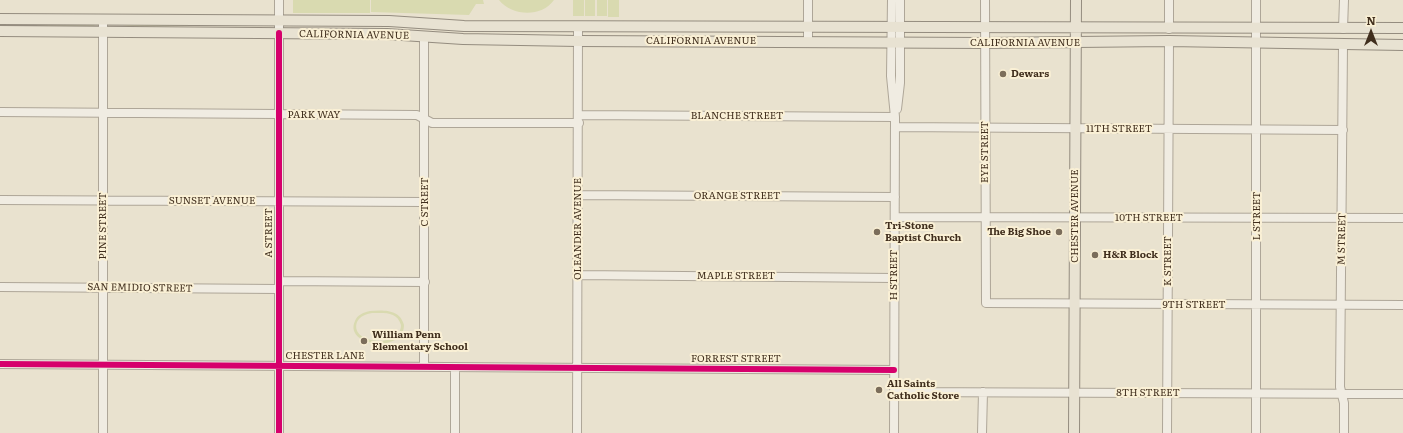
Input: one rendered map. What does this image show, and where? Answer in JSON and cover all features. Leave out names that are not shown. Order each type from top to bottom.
[{"type":"main road","name":"CHESTER AVENUE","points":[[1074,433],[1076,0]]},
{"type":"main road","name":"CALIFORNIA AVENUE","points":[[0,19],[390,21],[464,26],[896,26],[1169,29],[1403,28]]},
{"type":"main road","name":"CALIFORNIA AVENUE","points":[[0,32],[387,34],[424,37],[578,41],[984,43],[1169,41],[1403,45]]},
{"type":"street","name":"A STREET","points":[[279,0],[279,433]]},
{"type":"street","points":[[808,0],[808,42]]},
{"type":"street","name":"H STREET","points":[[892,0],[896,26],[896,42],[891,76],[895,117],[894,433]]},
{"type":"street","name":"H STREET","points":[[896,26],[900,0]]},
{"type":"street","name":"EYE STREET","points":[[985,0],[984,217],[986,303]]},
{"type":"street","points":[[1169,0],[1169,29]]},
{"type":"street","name":"L STREET","points":[[1256,0],[1256,433]]},
{"type":"street","points":[[1344,0],[1344,29]]},
{"type":"street","name":"PINE STREET","points":[[102,433],[104,201],[103,20]]},
{"type":"street","name":"OLEANDER AVENUE","points":[[577,433],[579,119],[578,26]]},
{"type":"street","name":"C STREET","points":[[424,37],[424,366]]},
{"type":"street","name":"K STREET","points":[[1167,433],[1169,41]]},
{"type":"street","name":"M STREET","points":[[1343,45],[1342,394],[1344,403],[1344,433]]},
{"type":"street","name":"PARK WAY","points":[[0,112],[417,115],[432,123],[579,119]]},
{"type":"street","name":"BLANCHE STREET","points":[[579,119],[895,117]]},
{"type":"street","name":"11TH STREET","points":[[895,127],[1343,130]]},
{"type":"street","name":"ORANGE STREET","points":[[578,195],[895,197]]},
{"type":"street","name":"SUNSET AVENUE","points":[[0,200],[425,202]]},
{"type":"street","name":"10TH STREET","points":[[895,217],[1403,218]]},
{"type":"street","name":"MAPLE STREET","points":[[578,275],[894,278]]},
{"type":"street","name":"SAN EMIDIO STREET","points":[[0,287],[103,288],[425,282]]},
{"type":"street","name":"9TH STREET","points":[[986,303],[1342,306],[1403,305]]},
{"type":"street","name":"CHESTER LANE","points":[[0,364],[578,368]]},
{"type":"street","points":[[455,367],[455,433]]},
{"type":"street","name":"FORREST STREET","points":[[578,368],[894,370]]},
{"type":"street","name":"8TH STREET","points":[[894,392],[1403,394]]},
{"type":"street","points":[[982,433],[983,392]]},
{"type":"green space","points":[[293,0],[370,0],[370,13],[293,13]]},
{"type":"green space","points":[[371,0],[483,0],[484,4],[476,4],[469,15],[371,12]]},
{"type":"green space","points":[[499,0],[554,0],[542,10],[526,13],[511,9]]},
{"type":"green space","points":[[573,0],[584,0],[584,16],[573,16]]},
{"type":"green space","points":[[585,0],[595,0],[595,16],[585,16]]},
{"type":"green space","points":[[597,0],[607,0],[607,16],[597,16]]},
{"type":"green space","points":[[608,0],[619,0],[619,17],[608,17]]},
{"type":"green space","points":[[0,23],[93,24],[95,27],[0,27]]},
{"type":"green space","points":[[140,24],[268,25],[113,27]]},
{"type":"green space","points":[[368,311],[385,311],[395,313],[402,320],[404,325],[401,334],[395,340],[385,343],[365,341],[358,336],[354,330],[356,319],[359,315]],"holes":[[[372,313],[385,313],[396,317],[401,325],[399,333],[393,338],[376,341],[367,339],[360,335],[357,329],[358,320],[361,317]]]},
{"type":"cycle path","points":[[279,33],[279,433]]},
{"type":"cycle path","points":[[0,364],[894,370]]},
{"type":"place","name":"Dewars","points":[[1003,74]]},
{"type":"place","name":"Tri-Stone Baptist Church","points":[[877,232]]},
{"type":"place","name":"The Big Shoe","points":[[1059,232]]},
{"type":"place","name":"H&R Block","points":[[1095,255]]},
{"type":"place","name":"William Penn Elementary School","points":[[364,341]]},
{"type":"place","name":"All Saints Catholic Store","points":[[879,390]]}]
